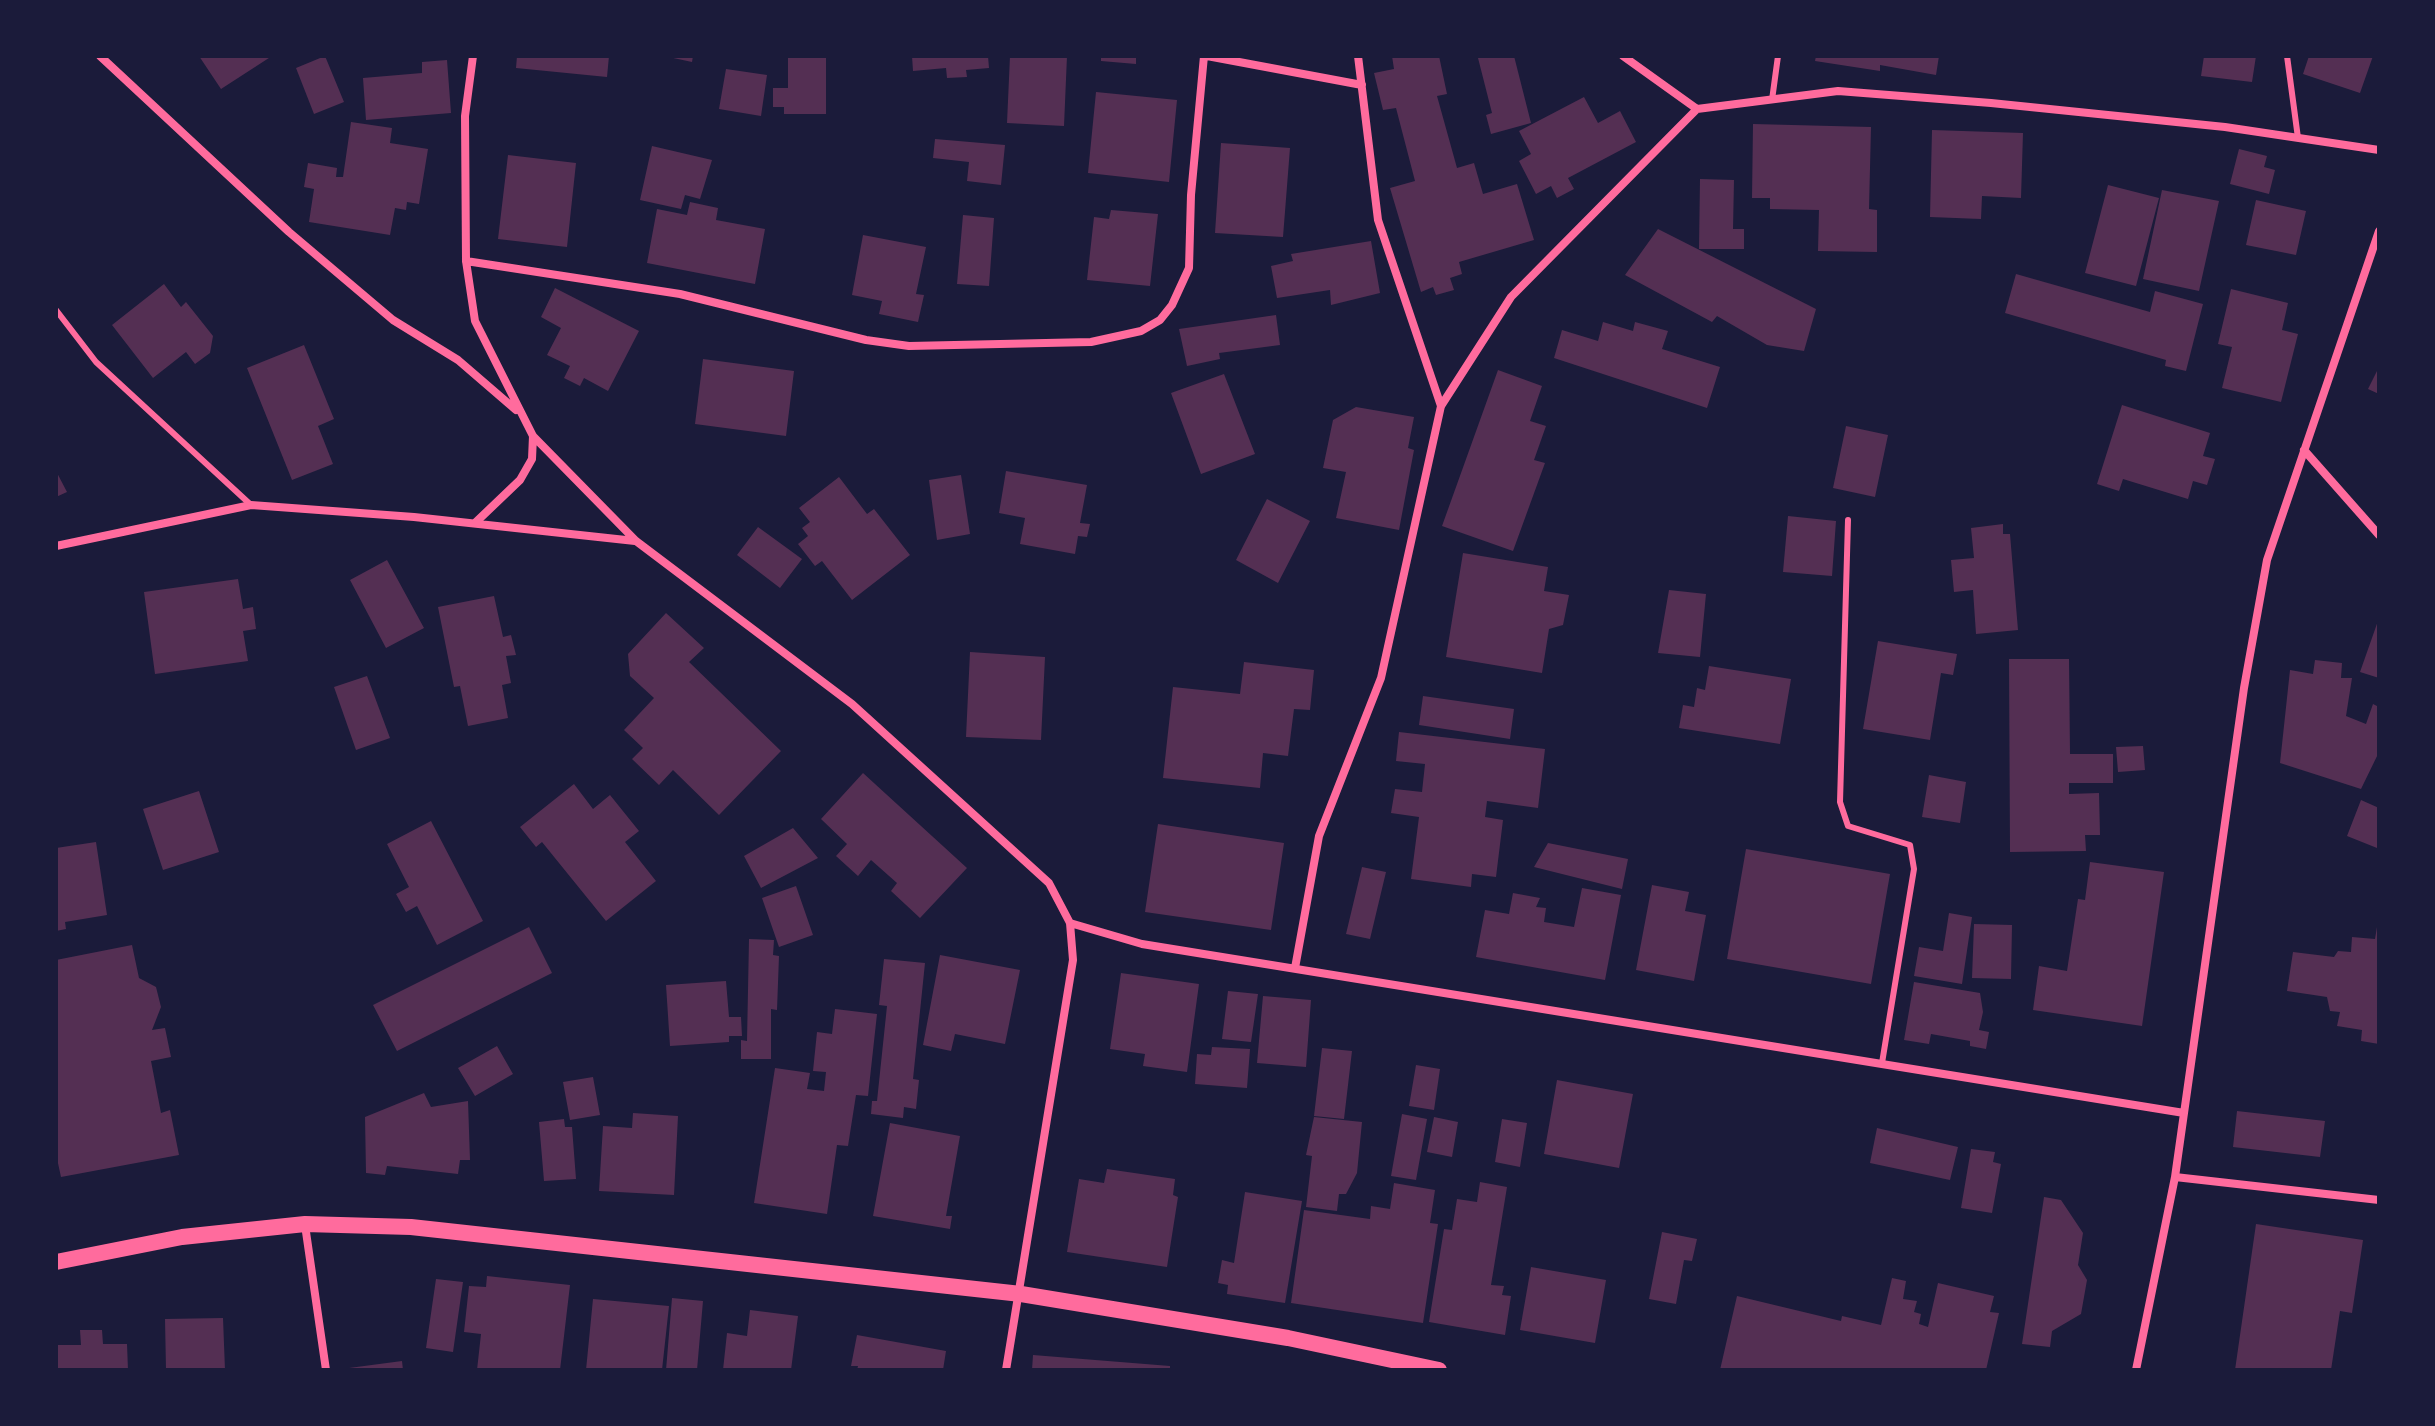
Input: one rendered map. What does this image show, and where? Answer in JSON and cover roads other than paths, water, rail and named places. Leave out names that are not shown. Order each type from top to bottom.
[{"type":"main road","points":[[56,1262],[182,1237],[305,1224],[411,1227],[1021,1294],[1288,1338],[1439,1370]]},
{"type":"street","points":[[100,56],[312,251],[393,320],[458,360],[520,413]]},
{"type":"street","points":[[473,56],[465,116],[466,261],[475,321],[533,436],[636,541],[852,704],[1049,883],[1070,923],[1073,960],[1021,1294],[1006,1370]]},
{"type":"street","points":[[466,261],[680,294],[866,340],[909,346],[1091,342],[1141,331],[1160,320],[1172,305],[1189,268],[1191,195],[1206,56],[1362,85]]},
{"type":"street","points":[[1358,56],[1378,220],[1441,406]]},
{"type":"street","points":[[1623,56],[1697,109]]},
{"type":"street","points":[[1295,968],[1319,836],[1381,678],[1441,406],[1511,297],[1697,109],[1838,91],[2006,104],[2379,150]]},
{"type":"street","points":[[2136,1370],[2175,1177],[2244,688],[2267,560],[2379,231]]},
{"type":"street","points":[[475,523],[520,480],[532,459],[533,436]]},
{"type":"street","points":[[2304,450],[2379,535]]},
{"type":"street","points":[[56,546],[251,505],[475,523],[636,541]]},
{"type":"street","points":[[1070,923],[1142,944],[2184,1113]]},
{"type":"street","points":[[2175,1177],[2379,1200]]},
{"type":"street","points":[[305,1224],[326,1370]]},
{"type":"lane","points":[[1772,100],[1778,56]]},
{"type":"lane","points":[[2287,56],[2298,138]]},
{"type":"lane","points":[[56,310],[96,362],[251,505]]},
{"type":"lane","points":[[1848,520],[1840,802],[1848,826],[1910,845],[1914,869],[1882,1063]]}]
